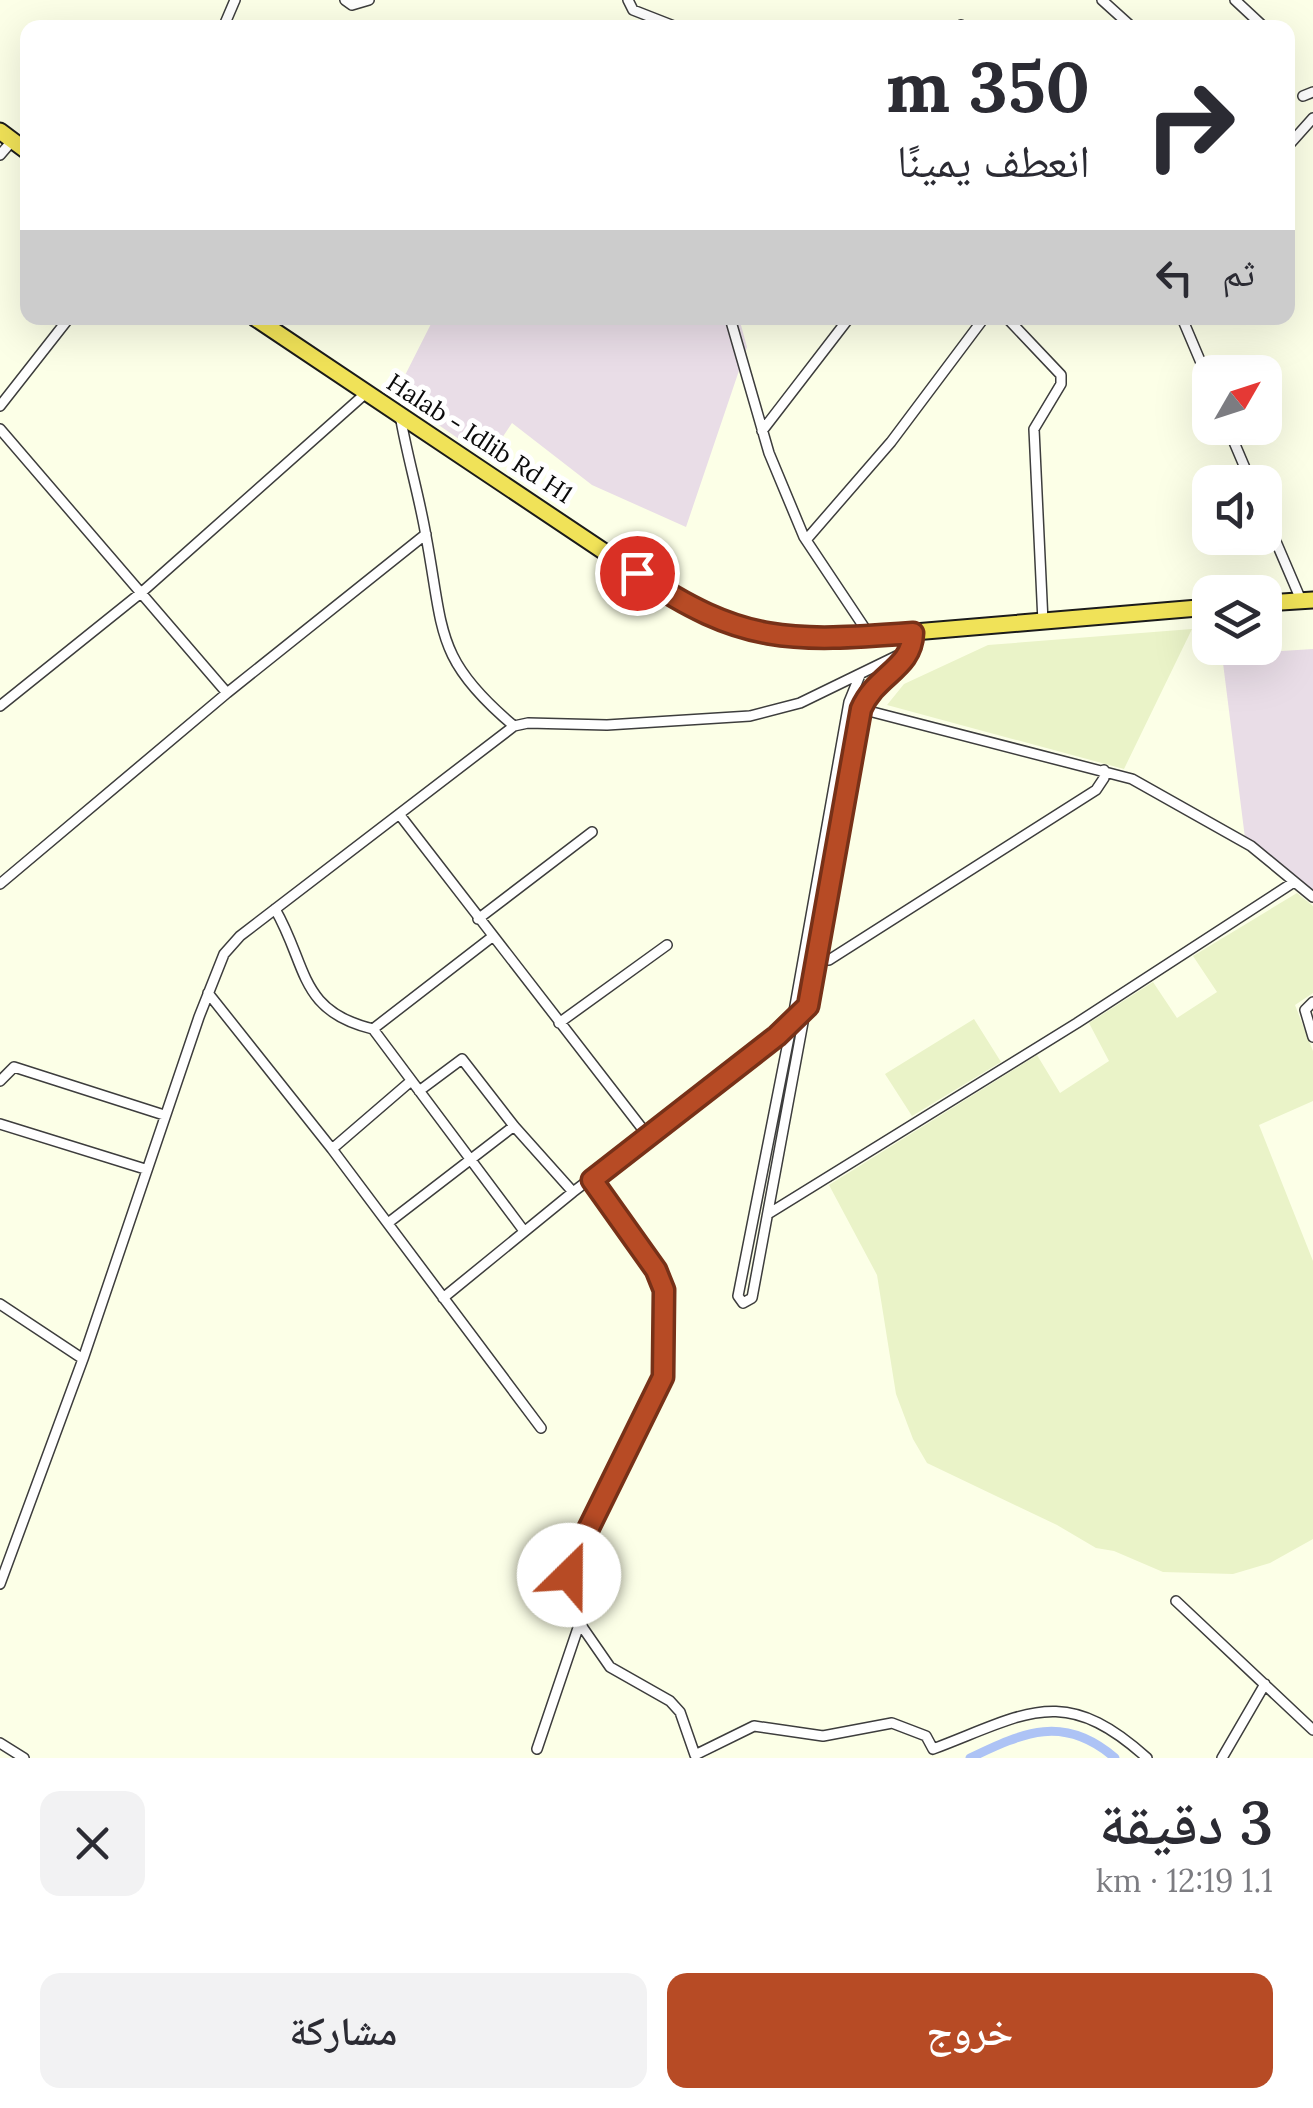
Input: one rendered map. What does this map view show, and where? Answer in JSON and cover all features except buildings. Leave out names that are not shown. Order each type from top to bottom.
[{"type":"highway","name":"Halab - Idlib Rd H1","points":[[265,325],[669,595],[703,614],[766,635],[797,639],[870,636],[912,641],[1043,622],[1192,610]]},
{"type":"highway","points":[[1282,602],[1307,600]]},
{"type":"street","points":[[345,0],[352,5],[369,0]]},
{"type":"street","points":[[628,0],[633,10],[659,20]]},
{"type":"street","points":[[1102,0],[1125,20]]},
{"type":"street","points":[[1235,0],[1256,20]]},
{"type":"street","points":[[1295,138],[1313,118]]},
{"type":"street","points":[[0,155],[6,136]]},
{"type":"street","points":[[0,406],[63,325]]},
{"type":"street","points":[[732,325],[762,430],[806,540],[870,636]]},
{"type":"street","points":[[762,430],[844,325]]},
{"type":"street","points":[[806,540],[891,442],[979,325]]},
{"type":"street","points":[[1015,325],[1061,375],[1061,384],[1034,429],[1043,622]]},
{"type":"street","points":[[1185,325],[1198,355]]},
{"type":"street","points":[[0,706],[142,592],[366,393]]},
{"type":"street","points":[[400,415],[426,534],[438,618],[454,662],[464,680],[514,726]]},
{"type":"street","points":[[0,429],[227,693]]},
{"type":"street","points":[[0,884],[227,693],[426,534]]},
{"type":"street","points":[[1282,550],[1307,600]]},
{"type":"street","points":[[860,675],[848,702],[793,1017],[738,1296],[743,1303],[752,1298],[861,709],[876,684],[906,659],[912,641]]},
{"type":"street","points":[[0,1584],[83,1358],[208,993],[224,954],[240,936],[514,726],[607,726],[750,716],[800,703],[860,675],[912,641]]},
{"type":"street","points":[[861,709],[1132,780],[1240,840],[1313,897]]},
{"type":"street","points":[[816,960],[830,960],[1096,790],[1104,770]]},
{"type":"street","points":[[399,814],[648,1136]]},
{"type":"street","points":[[478,919],[592,832]]},
{"type":"street","points":[[768,1214],[1078,1022],[1294,882]]},
{"type":"street","points":[[275,909],[319,1004],[336,1017],[372,1029],[524,1232]]},
{"type":"street","points":[[372,1029],[492,937]]},
{"type":"street","points":[[560,1022],[667,944]]},
{"type":"street","points":[[208,993],[332,1148],[540,1428]]},
{"type":"street","points":[[1313,1002],[1305,1010],[1313,1037]]},
{"type":"street","points":[[442,1298],[777,1036],[808,1006]]},
{"type":"street","points":[[419,1091],[462,1058],[514,1126],[573,1192]]},
{"type":"street","points":[[0,1081],[14,1067],[164,1115]]},
{"type":"street","points":[[332,1148],[411,1081]]},
{"type":"street","points":[[0,1124],[145,1169]]},
{"type":"street","points":[[388,1222],[514,1126]]},
{"type":"street","points":[[592,1180],[656,1270],[664,1290],[663,1377],[574,1558],[568,1591],[580,1622],[610,1667],[670,1701],[680,1712],[695,1755],[754,1726],[822,1736],[892,1723],[926,1736],[933,1749],[1032,1712],[1074,1711],[1118,1732],[1146,1758]]},
{"type":"street","points":[[0,1304],[83,1358]]},
{"type":"street","points":[[1176,1601],[1313,1730]]},
{"type":"street","points":[[537,1750],[580,1622]]},
{"type":"street","points":[[1222,1758],[1265,1684]]},
{"type":"street","points":[[0,1743],[24,1758]]},
{"type":"shaded area","points":[[430,325],[741,325],[747,347],[686,527],[592,485],[512,423],[488,459],[395,395]]},
{"type":"shaded area","points":[[1313,649],[1313,893],[1245,838],[1223,665],[1282,665],[1282,651]]},
{"type":"green space","points":[[1192,629],[1124,769],[887,705],[904,684],[988,645]]},
{"type":"green space","points":[[1297,893],[1313,906],[1313,993],[1295,1005],[1313,1051],[1313,1101],[1259,1125],[1313,1261],[1313,1539],[1270,1563],[1233,1574],[1163,1572],[1114,1551],[1096,1548],[1057,1525],[927,1463],[896,1394],[877,1275],[829,1185],[1037,1055],[1060,1093],[1109,1061],[1089,1023],[1153,982],[1177,1018],[1217,992],[1193,956]]},
{"type":"green space","points":[[974,1019],[1001,1062],[912,1116],[885,1074]]},
{"type":"waterway","points":[[970,1758],[1008,1741],[1044,1732],[1078,1736],[1115,1758]]},
{"type":"route","points":[[569,1575],[663,1377],[664,1290],[656,1270],[592,1180],[777,1036],[808,1006],[861,709],[868,693],[906,659],[913,644],[913,633],[797,639],[766,635],[703,614],[637,573]]}]
